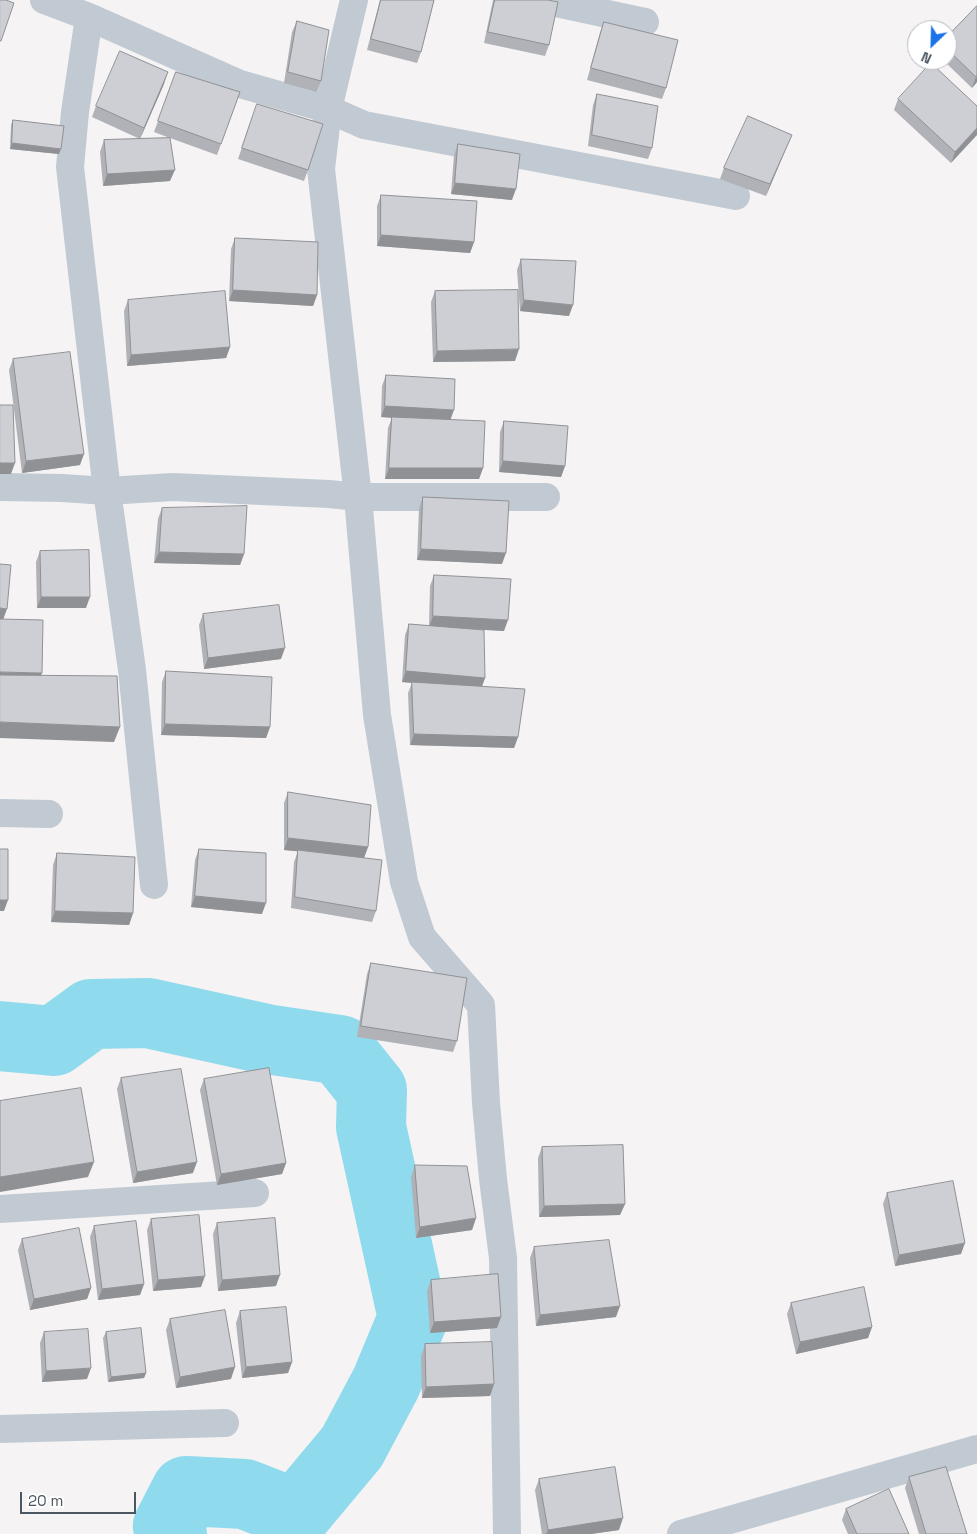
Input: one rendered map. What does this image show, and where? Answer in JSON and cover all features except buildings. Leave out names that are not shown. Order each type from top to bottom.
[{"type":"street","points":[[44,0],[240,84],[328,109],[364,126],[736,196]]},
{"type":"street","points":[[354,0],[328,109],[321,169],[358,497],[377,716],[404,882],[422,937],[482,1005],[486,1103],[503,1258],[507,1534]]},
{"type":"street","points":[[542,0],[645,22]]},
{"type":"street","points":[[88,18],[75,112],[70,167],[107,490],[132,670],[154,885]]},
{"type":"street","points":[[0,488],[107,490],[173,487],[358,497],[546,497]]},
{"type":"street","points":[[0,813],[49,814]]},
{"type":"street","points":[[0,1209],[255,1193]]},
{"type":"street","points":[[0,1429],[225,1423]]},
{"type":"street","points":[[680,1534],[977,1449]]},
{"type":"waterway","points":[[0,1036],[54,1041],[91,1014],[148,1013],[266,1039],[340,1050],[372,1090],[371,1127],[413,1318],[386,1383],[352,1447],[296,1514],[245,1494],[186,1491],[168,1526],[172,1534]]}]
